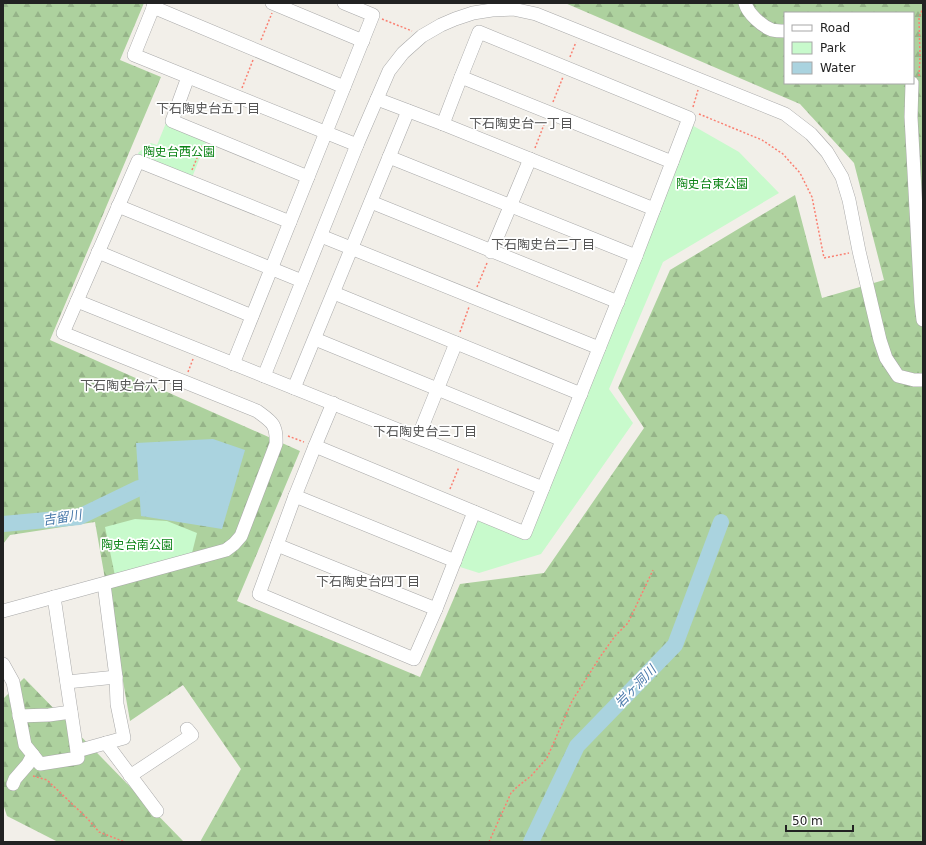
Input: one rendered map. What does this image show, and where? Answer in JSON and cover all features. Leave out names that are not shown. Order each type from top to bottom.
[{"type":"street","points":[[272,3],[363,41]]},
{"type":"street","points":[[233,364],[373,15],[344,3]]},
{"type":"street","points":[[745,3],[746,7],[757,20],[772,30],[784,31]]},
{"type":"street","points":[[344,87],[154,5],[134,55],[357,145]]},
{"type":"street","points":[[264,376],[388,71],[403,53],[422,36],[440,25],[473,13],[513,9],[536,14],[785,114],[811,134],[828,152],[842,177],[849,200],[859,251],[880,340],[886,358],[898,376],[914,380],[923,380]]},
{"type":"street","points":[[315,446],[526,533],[618,302],[690,114],[566,68],[479,32],[460,77],[443,124]]},
{"type":"street","points":[[188,77],[172,121],[308,177]]},
{"type":"street","points":[[460,77],[672,162]]},
{"type":"street","points":[[916,80],[911,117],[923,320]]},
{"type":"street","points":[[377,99],[408,110],[654,209]]},
{"type":"street","points":[[294,388],[408,110]]},
{"type":"street","points":[[389,158],[511,205],[636,256]]},
{"type":"street","points":[[491,252],[530,159]]},
{"type":"street","points":[[3,611],[226,550],[241,536],[276,444],[276,431],[270,421],[257,411],[63,333],[138,161],[290,222]]},
{"type":"street","points":[[371,202],[491,252],[618,302]]},
{"type":"street","points":[[118,206],[302,282]]},
{"type":"street","points":[[321,236],[599,348]]},
{"type":"street","points":[[98,252],[252,316]]},
{"type":"street","points":[[334,293],[581,394]]},
{"type":"street","points":[[77,301],[543,488]]},
{"type":"street","points":[[315,339],[562,440]]},
{"type":"street","points":[[418,438],[456,343]]},
{"type":"street","points":[[334,403],[315,446],[259,594],[414,659],[436,609],[474,512]]},
{"type":"street","points":[[296,496],[455,561]]},
{"type":"street","points":[[278,545],[436,609]]},
{"type":"street","points":[[77,751],[124,738],[117,704],[116,677],[104,584]]},
{"type":"street","points":[[3,664],[13,682],[24,745],[40,764],[78,758],[54,597]]},
{"type":"street","points":[[67,682],[116,677]]},
{"type":"street","points":[[19,716],[49,715],[71,712]]},
{"type":"street","points":[[130,776],[192,735],[187,729]]},
{"type":"street","points":[[106,743],[157,812]]},
{"type":"street","points":[[14,784],[15,779],[28,764],[33,755]]},
{"type":"path","points":[[916,80],[920,57],[918,18],[923,8]]},
{"type":"path","points":[[373,15],[422,36]]},
{"type":"path","points":[[530,159],[580,31]]},
{"type":"path","points":[[702,81],[690,114],[762,140],[783,154],[800,173],[812,197],[824,258],[859,251]]},
{"type":"path","points":[[188,181],[206,135]]},
{"type":"path","points":[[184,382],[197,350]]},
{"type":"path","points":[[276,431],[315,446]]},
{"type":"path","points":[[446,501],[463,456]]},
{"type":"path","points":[[489,842],[511,793],[531,776],[547,758],[572,702],[600,657],[615,636],[628,623],[653,570]]},
{"type":"path","points":[[28,775],[47,780],[88,819],[99,832],[125,842]]},
{"type":"green space","points":[[3,3],[144,3],[120,60],[161,77],[50,340],[300,451],[237,601],[420,677],[460,584],[544,573],[644,428],[618,388],[670,270],[795,195],[822,298],[884,280],[854,163],[800,104],[565,3],[923,3],[923,842],[200,842],[241,769],[183,685],[130,721],[95,522],[10,535],[3,544]]},
{"type":"green space","name":"陶史台西公園","points":[[166,123],[207,140],[191,180],[136,157],[139,152],[151,143],[157,145]]},
{"type":"green space","name":"陶史台東公園","points":[[690,124],[739,152],[779,193],[663,262],[609,389],[633,423],[541,554],[479,573],[457,566],[476,518],[527,537]]},
{"type":"green space","name":"陶史台南公園","points":[[135,519],[167,521],[197,533],[191,557],[115,576],[105,527]]},
{"type":"green space","points":[[24,678],[184,842],[58,842],[7,816],[3,804],[3,699]]},
{"type":"water","points":[[213,439],[245,450],[222,529],[141,516],[136,443]]},
{"type":"waterway","name":"吉留川","points":[[3,524],[79,517],[139,488]]},
{"type":"waterway","name":"岩ヶ洞川","points":[[531,842],[577,746],[675,645],[721,522]]},
{"type":"district","name":"下石陶史台五丁目","points":[[208,108]]},
{"type":"district","name":"下石陶史台一丁目","points":[[521,123]]},
{"type":"district","name":"下石陶史台二丁目","points":[[543,244]]},
{"type":"district","name":"下石陶史台六丁目","points":[[132,385]]},
{"type":"district","name":"下石陶史台三丁目","points":[[425,431]]},
{"type":"district","name":"下石陶史台四丁目","points":[[368,581]]}]
